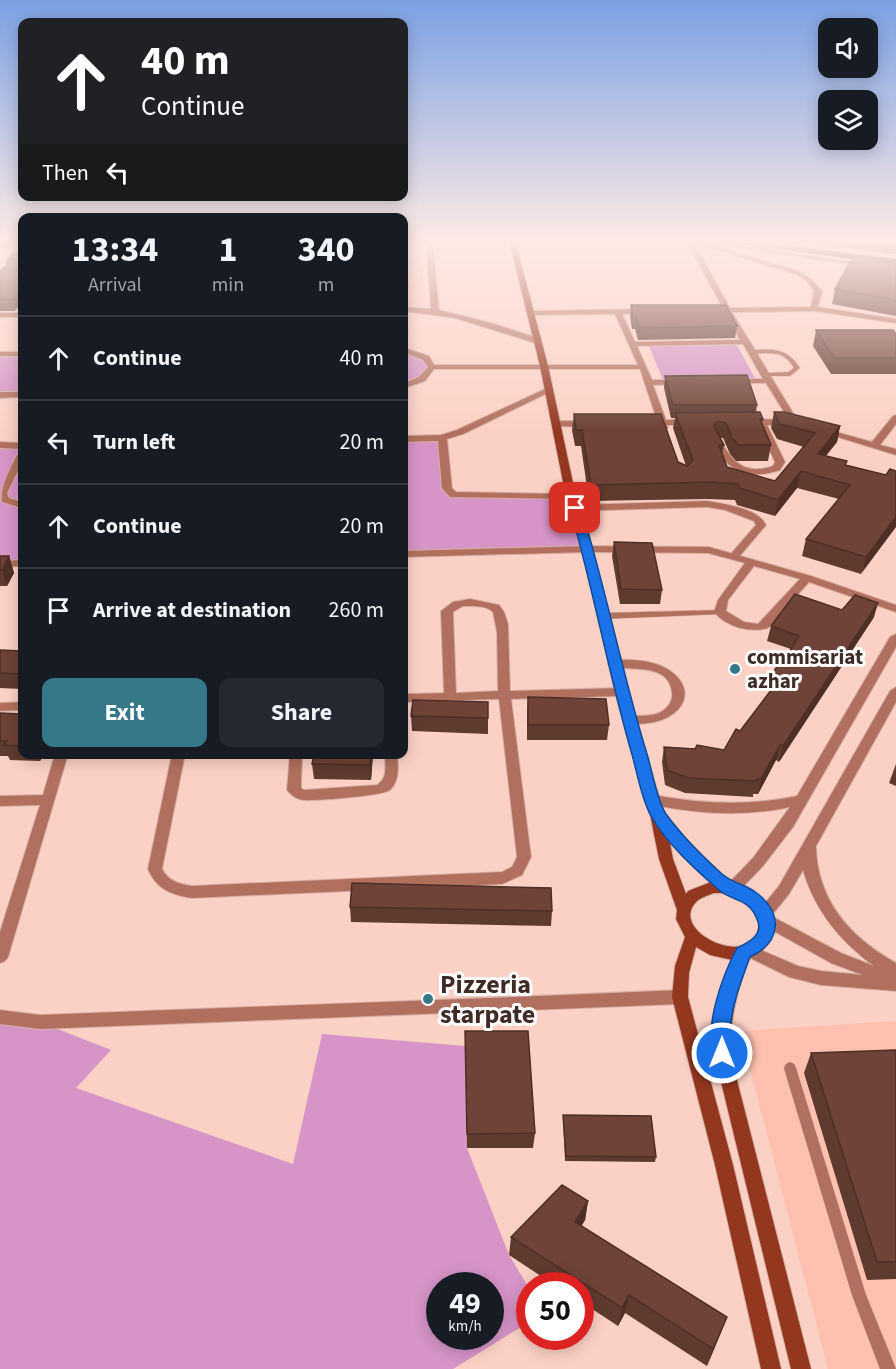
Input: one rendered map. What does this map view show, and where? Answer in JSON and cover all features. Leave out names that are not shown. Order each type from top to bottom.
[{"type":"main road","points":[[529,304],[571,497],[588,549],[621,692],[656,807],[666,859],[683,908],[682,917],[686,928],[704,946],[717,951],[746,952]]},
{"type":"main road","points":[[656,807],[688,851],[730,888]]},
{"type":"main road","points":[[683,908],[694,892],[712,887],[730,888],[745,894],[756,903],[765,916],[767,929],[765,938],[746,952],[726,998],[722,1024],[722,1053],[801,1369]]},
{"type":"main road","points":[[693,937],[684,955],[680,975],[680,997],[724,1165],[771,1369]]},
{"type":"street","points":[[434,304],[435,310]]},
{"type":"street","points":[[725,304],[767,378],[802,425]]},
{"type":"street","points":[[814,309],[815,304]]},
{"type":"street","points":[[408,309],[435,310],[465,316],[538,341]]},
{"type":"street","points":[[706,310],[814,309],[896,321]]},
{"type":"street","points":[[531,313],[651,311]]},
{"type":"street","points":[[618,312],[643,367],[666,433]]},
{"type":"street","points":[[0,315],[18,315]]},
{"type":"street","points":[[633,344],[745,342]]},
{"type":"street","points":[[408,351],[426,358],[432,367]]},
{"type":"street","points":[[0,354],[18,354]]},
{"type":"street","points":[[408,384],[422,379],[432,367],[643,367]]},
{"type":"street","points":[[726,382],[767,378]]},
{"type":"street","points":[[649,383],[693,382]]},
{"type":"street","points":[[408,440],[442,438],[478,425],[548,391]]},
{"type":"street","points":[[0,395],[18,395]]},
{"type":"street","points":[[874,446],[896,418]]},
{"type":"street","points":[[639,423],[695,422]]},
{"type":"street","points":[[739,422],[802,425],[896,452]]},
{"type":"street","points":[[718,441],[725,460],[737,468],[759,472],[777,468],[780,462],[761,422]]},
{"type":"street","points":[[556,424],[603,423]]},
{"type":"street","points":[[442,438],[447,488],[453,495],[571,497]]},
{"type":"street","points":[[0,446],[18,446]]},
{"type":"street","points":[[18,463],[2,493],[5,500],[18,504]]},
{"type":"street","points":[[575,508],[707,504],[727,507],[753,516],[760,521],[761,525],[734,556]]},
{"type":"street","points":[[408,554],[588,549],[709,550],[807,578],[896,609]]},
{"type":"street","points":[[752,561],[723,600],[720,612],[739,623],[759,628],[764,626],[807,578]]},
{"type":"street","points":[[0,564],[18,563]]},
{"type":"street","points":[[178,759],[155,869],[161,881],[180,890],[204,891],[502,878],[513,875],[519,870],[524,857],[505,694],[498,609],[488,605],[463,603],[454,604],[447,610],[450,697]]},
{"type":"street","points":[[730,888],[758,862],[802,800],[896,637]]},
{"type":"street","points":[[614,664],[640,664],[654,668],[674,680],[679,689],[680,698],[668,714],[658,718],[629,720]]},
{"type":"street","points":[[896,691],[784,890],[765,916],[836,958],[896,982]]},
{"type":"street","points":[[408,698],[621,692]]},
{"type":"street","points":[[0,707],[18,706]]},
{"type":"street","points":[[0,957],[60,759]]},
{"type":"street","points":[[296,759],[294,790],[302,795],[309,795],[380,790],[388,786],[392,778],[392,759]]},
{"type":"street","points":[[0,801],[48,800]]},
{"type":"street","points":[[656,807],[736,810],[775,807],[802,800]]},
{"type":"street","points":[[809,844],[810,868],[818,895],[835,921],[861,947],[896,971]]},
{"type":"street","points":[[746,952],[795,972],[821,978],[896,982]]},
{"type":"street","points":[[0,1017],[40,1022],[680,997]]},
{"type":"lane","points":[[752,352],[784,354],[792,357],[797,368],[790,374],[767,378]]},
{"type":"lane","points":[[603,616],[720,612]]},
{"type":"lane","points":[[790,1068],[859,1295],[888,1369]]},
{"type":"shaded area","points":[[408,304],[426,304],[426,306],[408,306]]},
{"type":"shaded area","points":[[737,345],[755,378],[663,380],[649,346]]},
{"type":"shaded area","points":[[408,351],[413,352],[434,368],[425,379],[408,385]]},
{"type":"shaded area","points":[[18,354],[18,395],[0,395],[0,355]]},
{"type":"shaded area","points":[[442,438],[454,498],[575,498],[588,553],[408,557],[408,440]]},
{"type":"shaded area","points":[[0,448],[18,448],[18,564],[0,565]]},
{"type":"shaded area","points":[[0,1016],[40,1022],[111,1050],[76,1088],[293,1164],[322,1034],[465,1046],[467,1148],[509,1255],[519,1272],[516,1272],[516,1330],[504,1337],[504,1272],[426,1272],[426,1350],[484,1350],[453,1369],[0,1369]]},
{"type":"shaded area","points":[[896,1021],[896,1369],[828,1369],[740,1031]]},
{"type":"building","points":[[631,305],[726,305],[737,326],[640,328],[636,317],[633,317]]},
{"type":"building","points":[[816,330],[893,330],[896,334],[896,358],[834,358]]},
{"type":"building","points":[[747,375],[757,405],[673,405],[665,376]]},
{"type":"building","points":[[760,412],[763,419],[760,419],[771,445],[739,445],[732,438],[726,423],[718,421],[714,426],[724,445],[719,445],[727,467],[775,481],[815,433],[780,424],[774,412],[784,412],[840,426],[818,454],[847,461],[845,465],[886,475],[890,469],[896,471],[896,517],[866,557],[806,539],[850,485],[801,471],[778,500],[740,488],[738,484],[710,482],[591,485],[582,430],[576,430],[574,414],[661,414],[678,462],[687,466],[693,460],[675,413]]},
{"type":"building","points":[[614,542],[652,543],[662,590],[621,589]]},
{"type":"building","points":[[0,556],[9,556],[2,570],[0,570]]},
{"type":"building","points":[[795,594],[842,610],[855,595],[878,603],[783,746],[780,745],[761,779],[756,781],[688,778],[667,770],[664,747],[695,749],[697,745],[724,750],[736,729],[740,731],[781,677],[772,674],[780,662],[783,662],[799,636],[771,626]]},
{"type":"building","points":[[0,650],[18,651],[18,674],[0,673]]},
{"type":"building","points":[[528,697],[606,699],[609,725],[528,725]]},
{"type":"building","points":[[413,700],[488,702],[488,718],[411,716]]},
{"type":"building","points":[[0,713],[18,714],[18,746],[4,745],[7,741],[0,741]]},
{"type":"building","points":[[313,759],[370,759],[370,765],[312,764]]},
{"type":"building","points":[[352,883],[551,888],[552,911],[350,907]]},
{"type":"building","points":[[465,1031],[528,1031],[535,1133],[467,1134]]},
{"type":"building","points":[[896,1050],[896,1262],[877,1262],[811,1053]]},
{"type":"building","points":[[563,1115],[651,1116],[656,1157],[566,1156]]},
{"type":"building","points":[[562,1185],[588,1201],[575,1222],[727,1317],[713,1349],[629,1295],[622,1308],[594,1290],[594,1272],[566,1272],[511,1237]]},
{"type":"place","name":"commisariat azhar","points":[[735,669]]},
{"type":"place","name":"Pizzeria starpate","points":[[428,999]]},
{"type":"route","points":[[575,508],[588,549],[621,692],[657,814],[706,870],[728,888],[745,894],[756,903],[764,913],[766,920],[765,938],[758,946],[743,953],[726,998],[722,1024],[722,1053]]}]
